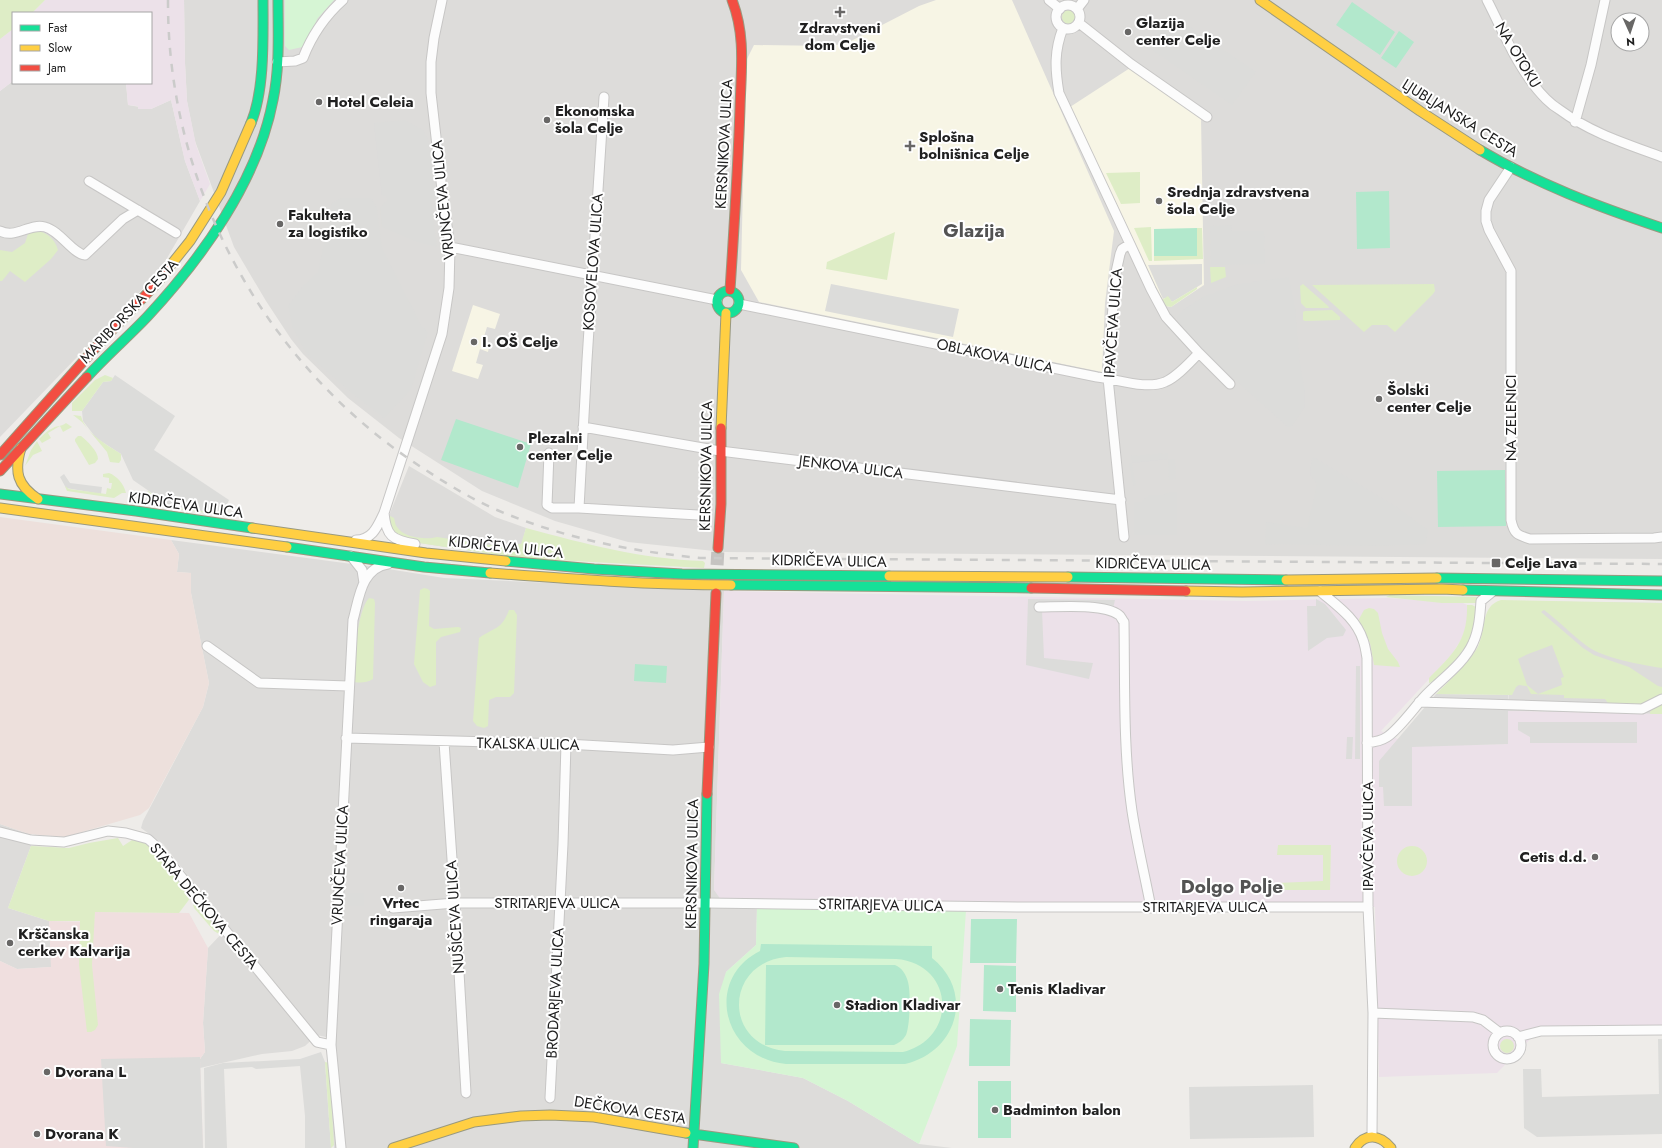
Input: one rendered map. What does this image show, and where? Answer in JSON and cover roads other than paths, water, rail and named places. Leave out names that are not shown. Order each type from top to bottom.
[{"type":"main road","name":"MARIBORSKA CESTA","points":[[0,453],[97,346],[158,282],[194,236],[221,192],[250,126],[257,102],[263,59],[263,0]]},
{"type":"main road","name":"MARIBORSKA CESTA","points":[[0,471],[50,415],[161,301],[195,260],[233,202],[260,144],[273,102],[278,62],[278,0]]},
{"type":"main road","name":"KERSNIKOVA ULICA","points":[[730,290],[739,141],[742,38],[738,15],[732,0]]},
{"type":"main road","name":"LJUBLJANSKA CESTA","points":[[1260,0],[1424,115],[1472,145],[1511,167],[1561,191],[1607,210],[1662,228]]},
{"type":"main road","points":[[730,290],[738,295],[739,304],[733,312],[722,312],[717,307],[716,300],[720,294],[730,290]]},
{"type":"main road","name":"KERSNIKOVA ULICA","points":[[718,548],[720,451],[726,313]]},
{"type":"main road","points":[[21,447],[17,460],[18,479],[28,493],[39,500]]},
{"type":"main road","name":"KIDRIČEVA ULICA","points":[[0,494],[136,511],[319,538],[471,558],[594,570],[682,574],[1050,576],[1242,580],[1495,578],[1662,581]]},
{"type":"main road","name":"KIDRIČEVA ULICA","points":[[0,508],[404,564],[592,581],[681,585],[1320,591],[1442,589],[1492,592],[1662,595]]},
{"type":"main road","name":"KERSNIKOVA ULICA","points":[[693,1148],[704,964],[709,747],[716,593]]},
{"type":"main road","name":"DEČKOVA CESTA","points":[[393,1148],[474,1122],[535,1115],[573,1115],[594,1117],[694,1134],[794,1148]]},
{"type":"main road","points":[[1355,1148],[1362,1139],[1372,1136],[1384,1139],[1391,1148]]},
{"type":"street","points":[[278,62],[295,61],[303,58],[307,46],[329,12],[343,0]]},
{"type":"street","name":"VRUNČEVA ULICA","points":[[319,538],[359,540],[364,539],[375,530],[384,513],[442,334],[449,288],[450,247],[431,92],[431,62],[434,38],[442,0]]},
{"type":"street","points":[[1049,0],[1060,9]]},
{"type":"street","points":[[1077,9],[1084,0]]},
{"type":"street","name":"NA OTOKU","points":[[1487,0],[1512,50],[1528,77],[1546,100],[1576,122],[1599,134],[1662,157]]},
{"type":"street","points":[[1576,122],[1605,0]]},
{"type":"street","points":[[1063,28],[1074,28],[1078,23],[1080,16],[1077,9],[1074,7],[1067,6],[1060,9],[1058,12],[1057,19],[1063,28],[1057,51],[1055,70],[1059,93],[1130,244]]},
{"type":"street","points":[[1078,23],[1131,64],[1207,117]]},
{"type":"street","name":"KOSOVELOVA ULICA","points":[[579,508],[604,97]]},
{"type":"street","name":"NA ZELENICI","points":[[1511,167],[1489,200],[1486,211],[1486,221],[1489,230],[1511,271],[1511,520],[1514,530],[1519,536],[1530,539],[1638,539],[1662,537]]},
{"type":"street","points":[[89,181],[176,233]]},
{"type":"street","points":[[0,231],[4,233],[16,234],[36,225],[47,228],[65,240],[80,255],[85,256],[124,219],[138,210]]},
{"type":"street","name":"IPAVČEVA ULICA","points":[[1124,537],[1108,378],[1116,272],[1122,249],[1130,244],[1166,317],[1199,353]]},
{"type":"street","points":[[450,247],[716,300]]},
{"type":"street","name":"OBLAKOVA ULICA","points":[[739,304],[1146,385],[1155,385],[1166,381],[1175,375],[1199,353]]},
{"type":"street","points":[[1199,353],[1230,384]]},
{"type":"street","name":"JENKOVA ULICA","points":[[583,426],[720,451],[1121,500]]},
{"type":"street","points":[[549,453],[547,505],[552,508],[579,508],[698,515]]},
{"type":"street","points":[[384,513],[387,529],[395,540],[454,552],[471,558]]},
{"type":"street","points":[[350,556],[362,570],[364,582]]},
{"type":"street","name":"VRUNČEVA ULICA","points":[[341,1148],[331,1045],[348,686],[353,620],[364,582],[370,573],[380,566],[404,564]]},
{"type":"street","name":"IPAVČEVA ULICA","points":[[1320,591],[1347,614],[1356,626],[1363,639],[1367,658],[1368,907],[1373,1013],[1372,1136]]},
{"type":"street","points":[[1367,743],[1380,742],[1389,736],[1422,699],[1449,674],[1473,644],[1478,630],[1481,601],[1492,592]]},
{"type":"street","points":[[1039,607],[1088,607],[1109,610],[1119,615],[1124,622],[1124,725],[1132,811],[1151,908]]},
{"type":"street","points":[[207,646],[259,683],[348,686]]},
{"type":"street","points":[[1422,699],[1565,708],[1642,709],[1662,699]]},
{"type":"street","name":"TKALSKA ULICA","points":[[346,738],[444,742],[566,744],[673,750],[709,747]]},
{"type":"street","name":"NUŠIČEVA ULICA","points":[[444,742],[466,1093]]},
{"type":"street","name":"BRODARJEVA ULICA","points":[[550,1098],[566,744]]},
{"type":"street","name":"STARA DEČKOVA CESTA","points":[[0,832],[31,840],[64,842],[108,831],[128,833],[148,839],[157,847],[317,1042],[331,1045]]},
{"type":"street","name":"STRITARJEVA ULICA","points":[[393,908],[455,903],[560,902],[1151,908],[1368,907]]},
{"type":"street","points":[[1373,1013],[1473,1017],[1483,1020],[1500,1033]]},
{"type":"street","points":[[1518,1037],[1540,1031],[1662,1030]]},
{"type":"street","points":[[1512,1032],[1518,1037],[1520,1044],[1519,1052],[1513,1057],[1505,1059],[1496,1053],[1493,1046],[1495,1038],[1500,1033],[1512,1032]]},
{"type":"tunnel","points":[[716,584],[718,548]]},
{"type":"railway","points":[[168,0],[172,68],[184,135],[205,199],[233,260],[268,318],[310,371],[358,419],[412,461],[464,494],[522,520],[572,536],[597,542],[700,558],[1662,564]]},
{"type":"place","name":"Zdravstveni dom Celje","points":[[840,12]]},
{"type":"place","name":"Glazija center Celje","points":[[1128,32]]},
{"type":"place","name":"Hotel Celeia","points":[[319,102]]},
{"type":"place","name":"Ekonomska šola Celje","points":[[547,120]]},
{"type":"place","name":"Splošna bolnišnica Celje","points":[[910,146]]},
{"type":"place","name":"Srednja zdravstvena šola Celje","points":[[1159,201]]},
{"type":"place","name":"Fakulteta za logistiko","points":[[280,224]]},
{"type":"place","name":"I. OŠ Celje","points":[[474,342]]},
{"type":"place","name":"Šolski center Celje","points":[[1379,399]]},
{"type":"place","name":"Plezalni center Celje","points":[[520,447]]},
{"type":"place","name":"Celje Lava","points":[[1496,563]]},
{"type":"place","name":"Cetis d.d.","points":[[1595,857]]},
{"type":"place","name":"Vrtec ringaraja","points":[[401,888]]},
{"type":"place","name":"Krščanska cerkev Kalvarija","points":[[10,943]]},
{"type":"place","name":"Tenis Kladivar","points":[[1000,989]]},
{"type":"place","name":"Stadion Kladivar","points":[[837,1005]]},
{"type":"place","name":"Dvorana L","points":[[47,1072]]},
{"type":"place","name":"Badminton balon","points":[[995,1110]]},
{"type":"place","name":"Dvorana K","points":[[37,1134]]},
{"type":"district","name":"Glazija","points":[[974,230]]},
{"type":"district","name":"Dolgo Polje","points":[[1232,886]]}]
